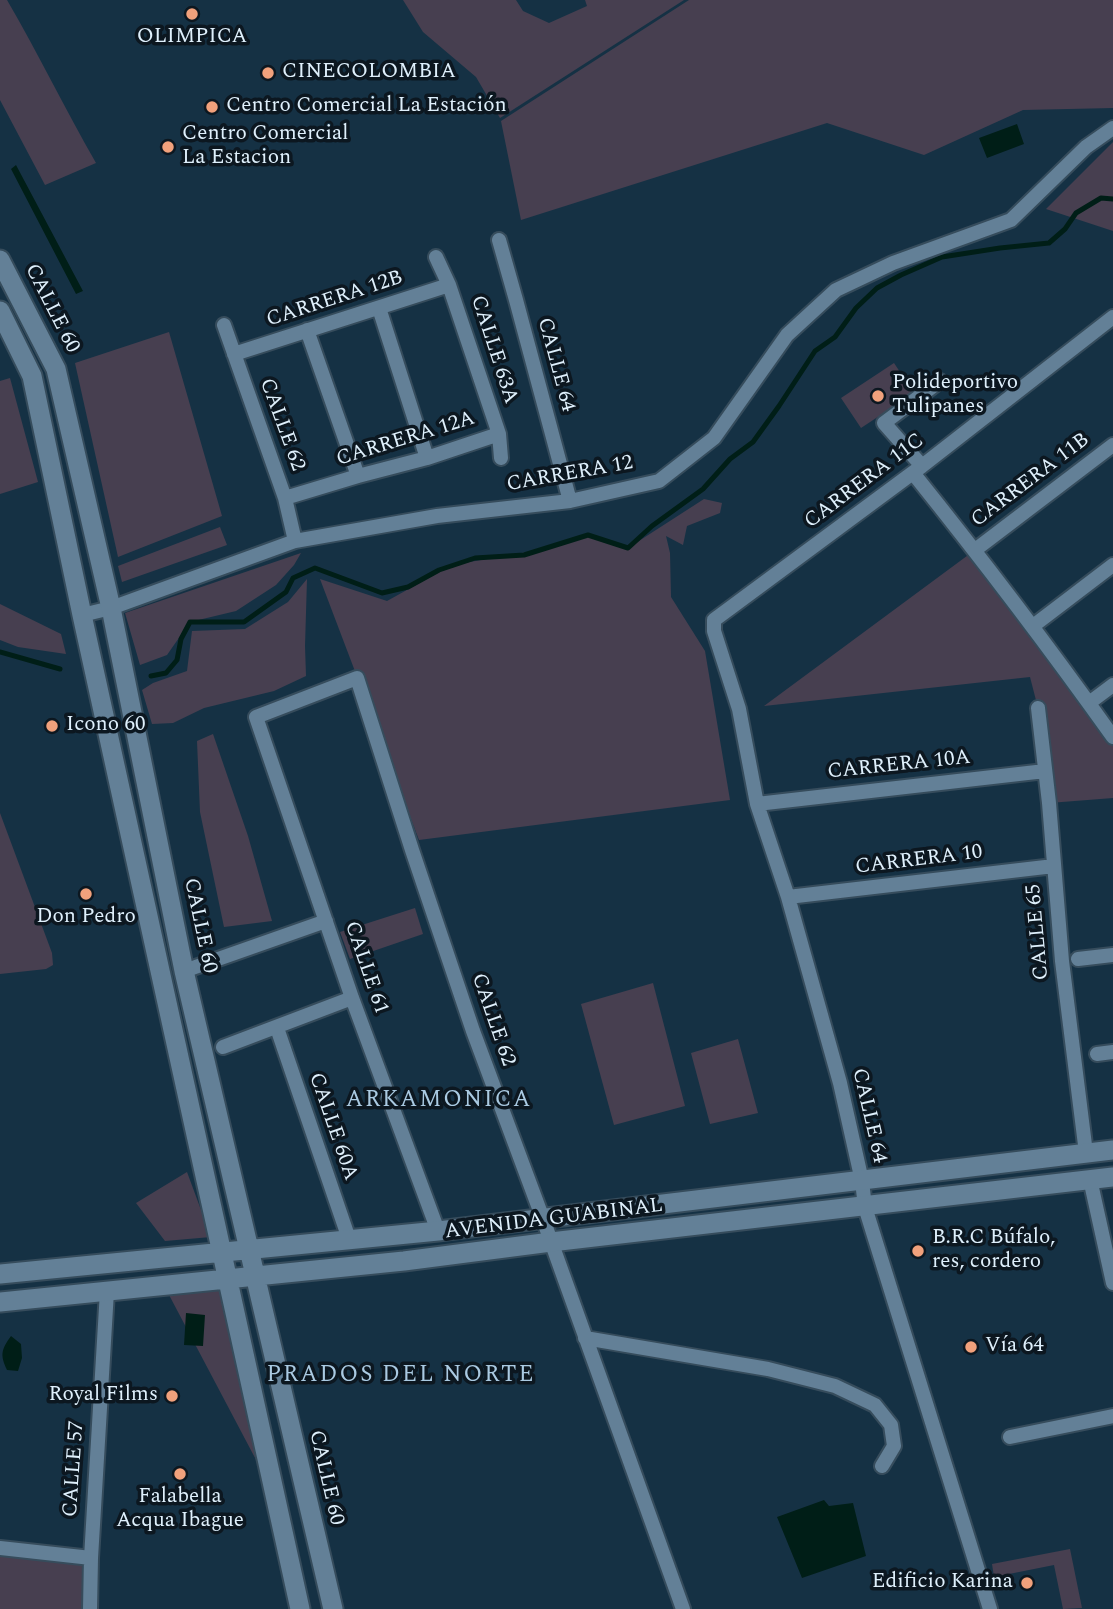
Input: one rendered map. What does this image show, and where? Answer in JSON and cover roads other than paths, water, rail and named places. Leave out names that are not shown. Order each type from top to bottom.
[{"type":"main road","name":"CALLE 60","points":[[0,260],[57,369],[111,608],[184,971],[333,1609]]},
{"type":"main road","points":[[0,311],[32,376],[300,1609]]},
{"type":"main road","name":"AVENIDA GUABINAL","points":[[0,1274],[438,1231],[1113,1150]]},
{"type":"main road","name":"AVENIDA GUABINAL","points":[[0,1302],[381,1264],[1113,1177]]},
{"type":"street","name":"CARRERA 12","points":[[82,615],[111,608],[295,541],[437,516],[570,501],[659,481],[714,438],[788,335],[836,289],[893,263],[1011,220],[1086,147],[1113,128]]},
{"type":"street","name":"CALLE 64","points":[[499,240],[570,501]]},
{"type":"street","name":"CALLE 63A","points":[[436,257],[449,285],[499,434],[501,458]]},
{"type":"street","name":"CARRERA 12B","points":[[234,354],[449,285]]},
{"type":"street","points":[[380,308],[427,458]]},
{"type":"street","name":"CARRERA 11C","points":[[715,631],[714,620],[918,470],[1113,317]]},
{"type":"street","name":"CALLE 62","points":[[224,325],[285,498],[295,541]]},
{"type":"street","points":[[307,330],[358,476]]},
{"type":"street","points":[[940,381],[884,423],[1113,737]]},
{"type":"street","name":"CARRERA 12A","points":[[285,498],[427,458],[499,434]]},
{"type":"street","name":"CARRERA 11B","points":[[975,550],[1113,445]]},
{"type":"street","points":[[1033,626],[1113,565]]},
{"type":"street","name":"CALLE 64","points":[[715,631],[739,709],[757,804],[788,897],[840,1083],[862,1181],[865,1207],[990,1609]]},
{"type":"street","name":"CALLE 62","points":[[256,717],[358,678],[473,1031],[683,1609]]},
{"type":"street","points":[[1089,703],[1113,685]]},
{"type":"street","name":"CALLE 65","points":[[1038,708],[1062,961],[1086,1153]]},
{"type":"street","name":"CALLE 61","points":[[256,717],[352,998],[438,1231]]},
{"type":"street","name":"CARRERA 10A","points":[[757,804],[1045,771]]},
{"type":"street","name":"CARRERA 10","points":[[788,897],[1054,866]]},
{"type":"street","points":[[184,971],[326,921]]},
{"type":"street","points":[[1078,959],[1113,954]]},
{"type":"street","points":[[223,1047],[352,998]]},
{"type":"street","name":"CALLE 60A","points":[[276,1028],[349,1239]]},
{"type":"street","points":[[1097,1054],[1113,1052]]},
{"type":"street","points":[[1090,1179],[1113,1283]]},
{"type":"street","name":"CALLE 57","points":[[90,1609],[107,1290]]},
{"type":"street","points":[[586,1338],[768,1369],[835,1386],[875,1405],[891,1424],[894,1446],[882,1466]]},
{"type":"street","points":[[1010,1437],[1113,1416]]},
{"type":"street","points":[[0,1548],[91,1558]]},
{"type":"waterway","points":[[151,676],[166,673],[177,660],[181,639],[190,622],[244,622],[286,592],[293,578],[315,568],[382,593],[408,587],[439,570],[475,558],[524,555],[588,535],[628,548],[652,526],[703,489],[730,459],[753,442],[815,351],[835,337],[856,308],[877,288],[942,257],[1049,243],[1065,229],[1076,213],[1101,198],[1113,199]]},
{"type":"waterway","points":[[0,652],[60,669]]},
{"type":"place","name":"OLIMPICA","points":[[192,14]]},
{"type":"place","name":"CINECOLOMBIA","points":[[268,73]]},
{"type":"place","name":"Centro Comercial La Estación","points":[[212,107]]},
{"type":"place","name":"Centro Comercial La Estacion","points":[[168,147]]},
{"type":"place","name":"Polideportivo Tulipanes","points":[[878,396]]},
{"type":"place","name":"Icono 60","points":[[52,726]]},
{"type":"place","name":"Don Pedro","points":[[86,894]]},
{"type":"place","name":"B.R.C Búfalo, res, cordero","points":[[918,1251]]},
{"type":"place","name":"Vía 64","points":[[971,1347]]},
{"type":"place","name":"Royal Films","points":[[172,1396]]},
{"type":"place","name":"Falabella Acqua Ibague","points":[[180,1474]]},
{"type":"place","name":"Edificio Karina","points":[[1027,1583]]},
{"type":"district","name":"ARKAMONICA","points":[[439,1101]]},
{"type":"district","name":"PRADOS DEL NORTE","points":[[401,1376]]}]
